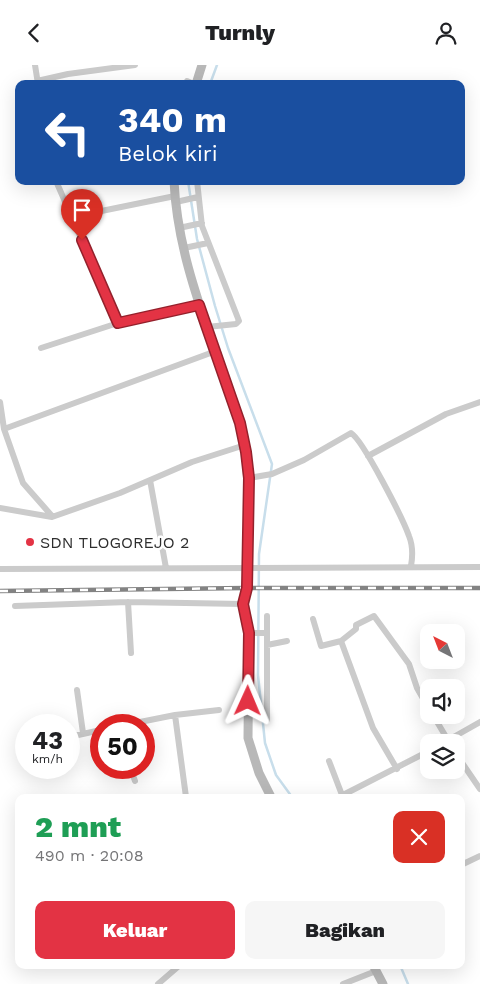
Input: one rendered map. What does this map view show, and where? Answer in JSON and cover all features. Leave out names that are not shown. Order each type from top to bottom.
[{"type":"main road","points":[[193,80],[200,65]]},
{"type":"main road","points":[[175,185],[199,305],[211,327],[216,351],[240,423],[245,445],[249,478],[247,588],[243,604],[250,632],[248,738],[259,773],[270,794]]},
{"type":"main road","points":[[375,969],[383,984]]},
{"type":"street","points":[[35,65],[37,80]]},
{"type":"street","points":[[47,80],[124,65],[135,65]]},
{"type":"street","points":[[58,185],[118,323]]},
{"type":"street","points":[[197,185],[196,197],[200,225],[206,244],[238,317],[238,323],[211,327]]},
{"type":"street","points":[[72,217],[196,197]]},
{"type":"street","points":[[182,228],[200,225]]},
{"type":"street","points":[[186,247],[206,244]]},
{"type":"street","points":[[41,348],[118,323],[199,305]]},
{"type":"street","points":[[4,429],[216,351]]},
{"type":"street","points":[[368,456],[446,414],[480,402]]},
{"type":"street","points":[[0,403],[4,429],[23,483],[52,517]]},
{"type":"street","points":[[249,478],[272,474],[304,460],[351,433],[368,456],[410,537],[413,552],[411,566]]},
{"type":"street","points":[[0,508],[52,517],[192,462],[245,445]]},
{"type":"street","points":[[150,480],[166,568]]},
{"type":"street","points":[[0,569],[480,567]]},
{"type":"street","points":[[15,606],[128,602],[243,604]]},
{"type":"street","points":[[128,602],[131,653]]},
{"type":"street","points":[[313,619],[321,646],[341,641],[356,629],[356,625],[374,616],[409,664],[420,693]]},
{"type":"street","points":[[266,617],[264,633],[267,645],[267,720]]},
{"type":"street","points":[[250,632],[264,633]]},
{"type":"street","points":[[267,645],[287,641]]},
{"type":"street","points":[[341,641],[373,728],[397,769]]},
{"type":"street","points":[[76,690],[83,733]]},
{"type":"street","points":[[155,719],[219,710]]},
{"type":"street","points":[[175,715],[186,794]]},
{"type":"street","points":[[460,734],[480,722]]},
{"type":"street","points":[[80,734],[90,732]]},
{"type":"street","points":[[344,794],[420,756]]},
{"type":"street","points":[[329,761],[339,794]]},
{"type":"street","points":[[465,767],[480,789]]},
{"type":"street","points":[[465,863],[480,856]]},
{"type":"street","points":[[158,984],[175,969]]},
{"type":"street","points":[[343,984],[372,969]]},
{"type":"waterway","points":[[211,80],[217,65]]},
{"type":"waterway","points":[[189,185],[197,239],[215,306],[228,348],[272,464],[259,554],[258,675],[265,743],[276,775],[290,794]]},
{"type":"waterway","points":[[402,969],[408,984]]},
{"type":"railway","points":[[0,591],[480,588]]},
{"type":"place","name":"SDN TLOGOREJO 2","points":[[30,542]]},
{"type":"route","points":[[82,240],[118,323],[199,305],[240,423],[246,452],[249,478],[247,500],[247,588],[243,604],[249,633],[248,701]]}]
